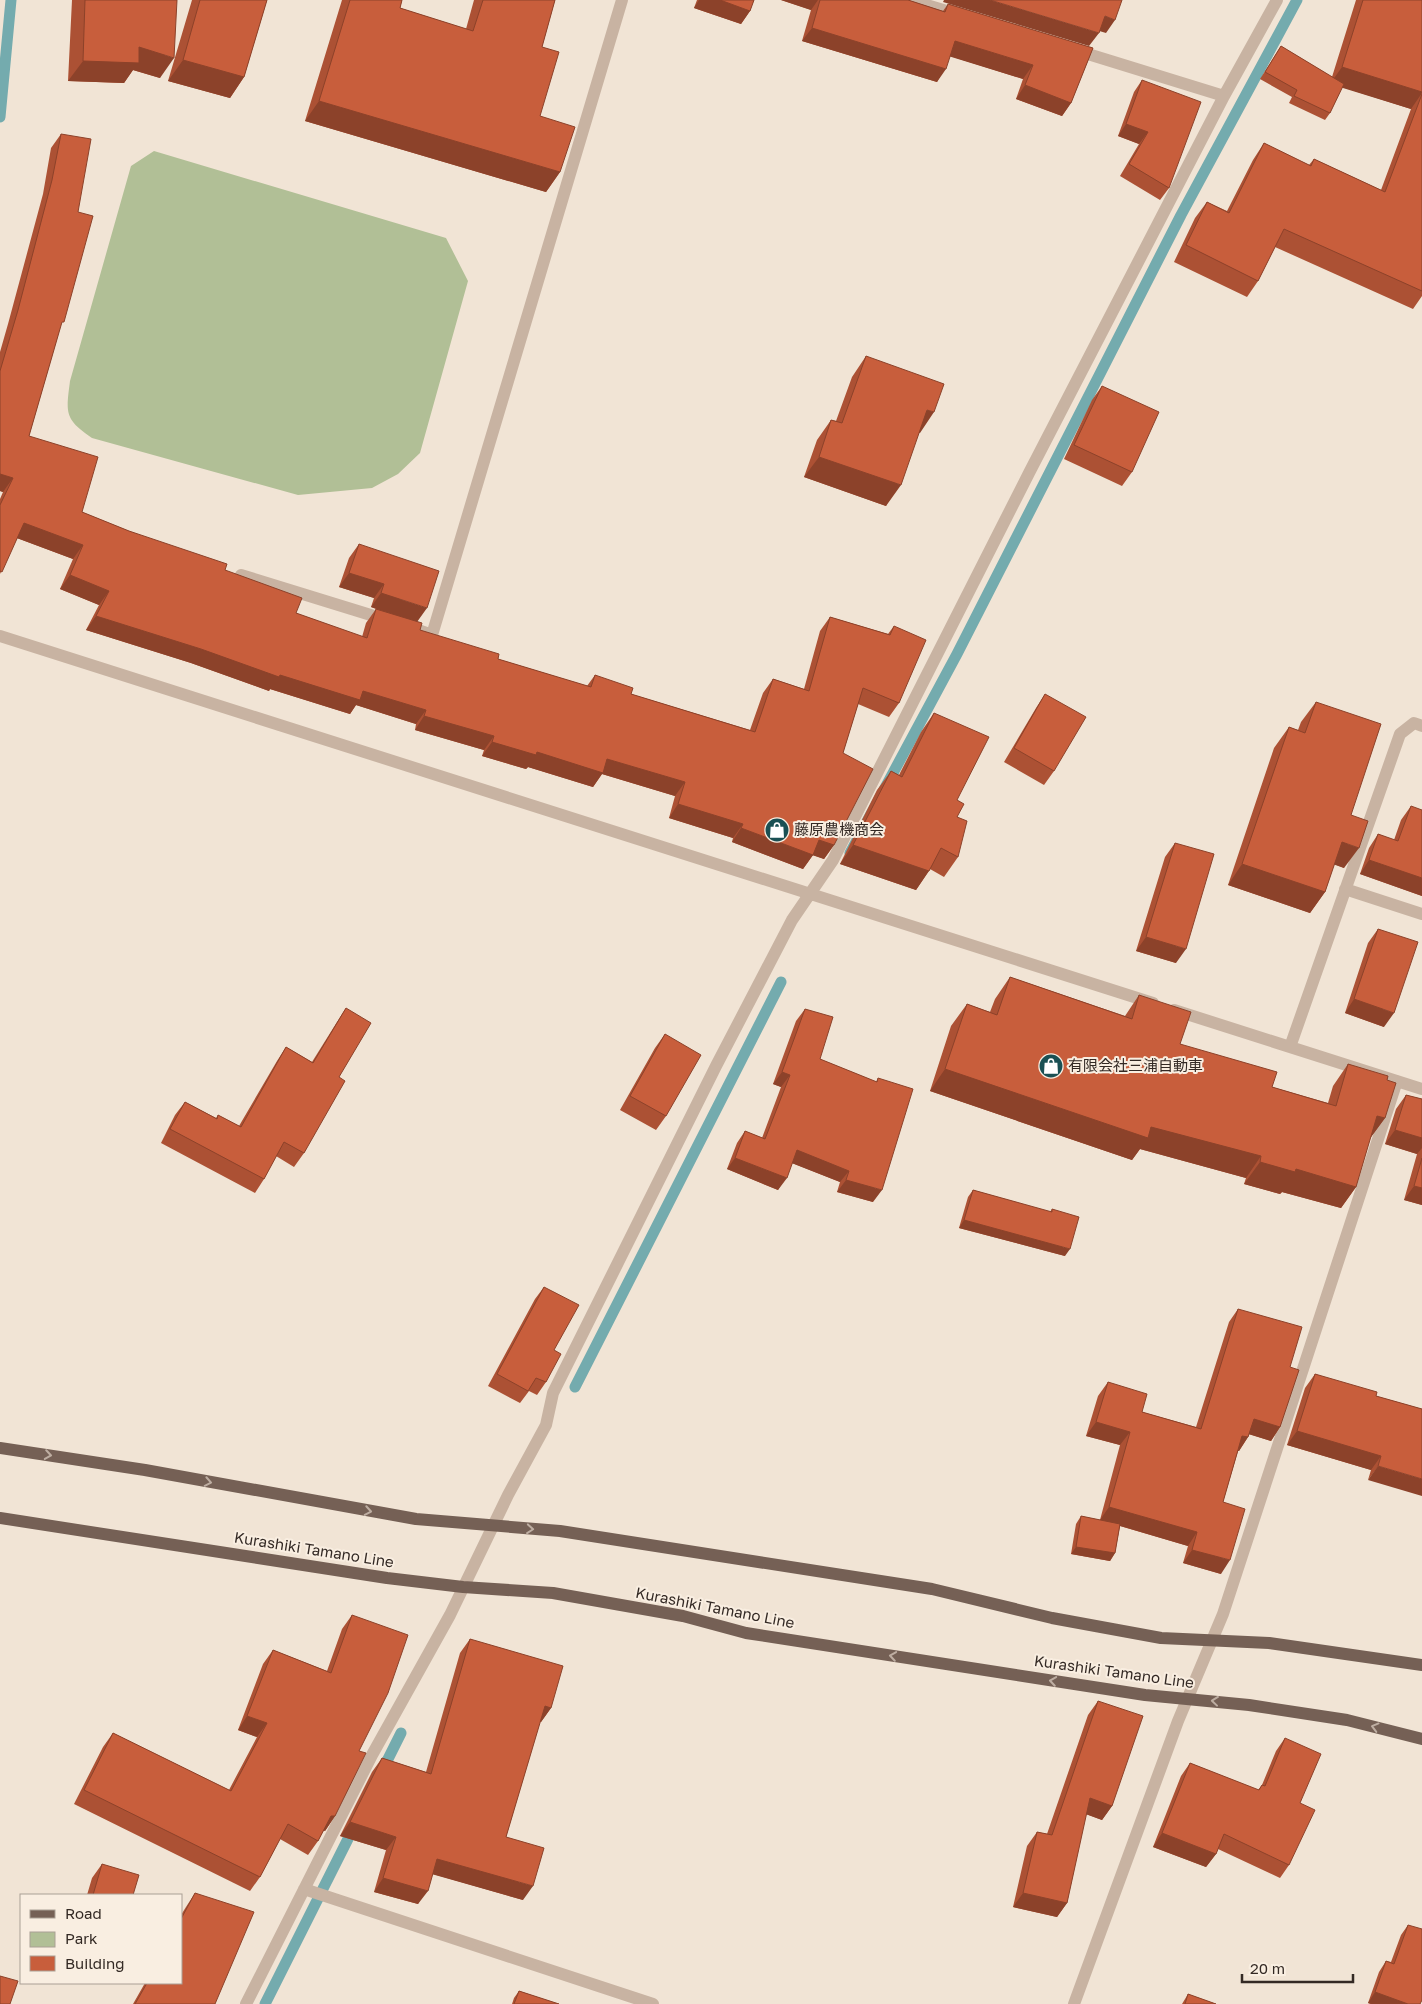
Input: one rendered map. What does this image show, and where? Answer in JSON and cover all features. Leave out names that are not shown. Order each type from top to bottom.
[{"type":"main road","points":[[0,1448],[145,1470],[416,1519],[560,1531],[932,1589],[1052,1618],[1161,1638],[1268,1643],[1422,1665]]},
{"type":"main road","name":"Kurashiki Tamano Line","points":[[0,1518],[387,1578],[463,1587],[553,1593],[683,1616],[755,1634],[1145,1695],[1249,1705],[1347,1720],[1422,1739]]},
{"type":"street","points":[[241,575],[432,634],[622,0]]},
{"type":"street","points":[[910,0],[976,20]]},
{"type":"street","points":[[246,2004],[308,1890],[372,1755],[463,1587],[546,1425],[552,1393],[711,1075],[792,920],[837,852],[1029,472],[1224,96],[1271,1]]},
{"type":"street","points":[[1062,46],[1224,96]]},
{"type":"street","points":[[0,636],[1422,1089]]},
{"type":"street","points":[[1290,1047],[1400,734],[1414,724],[1422,726]]},
{"type":"street","points":[[1345,889],[1422,914]]},
{"type":"street","points":[[1074,2004],[1186,1699],[1226,1605],[1397,1081]]},
{"type":"street","points":[[308,1890],[653,2004]]},
{"type":"green space","points":[[154,151],[446,238],[468,281],[420,453],[398,474],[372,488],[298,495],[92,438],[76,426],[69,414],[68,408],[70,381],[131,166]]},
{"type":"building","points":[[85,0],[177,0],[174,58],[139,47],[139,63],[83,61]]},
{"type":"building","points":[[200,0],[267,0],[244,77],[183,60]]},
{"type":"building","points":[[350,0],[402,0],[400,8],[473,31],[483,0],[555,0],[542,47],[559,52],[540,116],[575,127],[560,172],[319,101]]},
{"type":"building","points":[[720,0],[754,0],[750,11]]},
{"type":"building","points":[[820,0],[908,0],[945,12],[948,4],[1093,48],[1071,103],[1025,85],[1033,65],[955,41],[946,69],[812,28]]},
{"type":"building","points":[[990,0],[1122,0],[1115,20],[1105,16],[1099,33]]},
{"type":"building","points":[[1363,0],[1422,0],[1422,92],[1342,67]]},
{"type":"building","points":[[1281,46],[1344,84],[1330,113],[1294,96],[1297,90],[1265,72]]},
{"type":"building","points":[[1142,80],[1201,102],[1169,188],[1129,164],[1148,132],[1126,124]]},
{"type":"building","points":[[1422,94],[1422,291],[1284,229],[1258,281],[1186,245],[1207,202],[1229,213],[1264,143],[1311,166],[1314,159],[1385,192]]},
{"type":"building","points":[[61,134],[91,139],[78,212],[93,216],[64,322],[62,322],[29,436],[98,457],[82,512],[129,531],[227,564],[225,570],[302,598],[296,613],[367,638],[376,609],[422,623],[420,630],[499,654],[498,659],[591,687],[595,675],[633,688],[631,694],[755,732],[773,679],[809,691],[830,617],[890,635],[894,626],[926,640],[899,703],[863,688],[843,753],[873,769],[834,845],[819,840],[813,855],[741,828],[743,824],[678,804],[685,782],[607,759],[603,773],[537,752],[536,755],[492,742],[494,736],[424,716],[426,710],[363,691],[360,700],[280,675],[279,677],[201,649],[96,616],[109,591],[70,575],[83,545],[24,523],[2,572],[0,571],[0,505],[13,478],[0,474],[0,371],[52,180]]},
{"type":"building","points":[[866,356],[944,384],[934,412],[927,410],[901,485],[819,457],[831,420],[842,423]]},
{"type":"building","points":[[1102,386],[1159,412],[1132,472],[1074,445]]},
{"type":"building","points":[[359,544],[439,571],[427,608],[381,593],[384,584],[349,573]]},
{"type":"building","points":[[1045,694],[1086,717],[1054,771],[1014,748]]},
{"type":"building","points":[[1316,702],[1381,724],[1351,815],[1368,821],[1359,848],[1342,842],[1325,892],[1242,864],[1289,727],[1305,733]]},
{"type":"building","points":[[934,713],[989,737],[957,800],[964,804],[957,817],[967,821],[958,857],[941,848],[929,871],[853,845],[891,771],[902,777]]},
{"type":"building","points":[[1411,806],[1422,810],[1422,878],[1369,860],[1378,834],[1398,841]]},
{"type":"building","points":[[1175,843],[1214,854],[1186,949],[1146,937]]},
{"type":"building","points":[[1378,929],[1418,942],[1394,1013],[1354,999]]},
{"type":"building","points":[[1010,977],[1132,1019],[1139,995],[1191,1012],[1180,1044],[1277,1072],[1272,1087],[1336,1106],[1348,1064],[1388,1076],[1387,1080],[1396,1083],[1385,1118],[1377,1116],[1356,1187],[1296,1169],[1295,1172],[1260,1162],[1261,1156],[1151,1127],[1148,1138],[945,1069],[967,1004],[997,1015]]},
{"type":"building","points":[[346,1008],[371,1023],[339,1077],[345,1081],[304,1153],[284,1142],[264,1179],[170,1129],[185,1102],[217,1119],[218,1115],[241,1127],[286,1047],[313,1063]]},
{"type":"building","points":[[805,1009],[833,1017],[820,1059],[877,1082],[878,1078],[913,1089],[882,1190],[846,1180],[849,1171],[797,1150],[787,1178],[735,1158],[745,1131],[765,1139],[790,1075],[782,1072]]},
{"type":"building","points":[[665,1034],[701,1055],[666,1116],[630,1096]]},
{"type":"building","points":[[1406,1095],[1422,1099],[1422,1138],[1395,1130]]},
{"type":"building","points":[[1422,1158],[1422,1188],[1414,1186]]},
{"type":"building","points":[[973,1190],[1052,1212],[1052,1209],[1079,1217],[1070,1249],[964,1220]]},
{"type":"building","points":[[544,1287],[579,1305],[554,1350],[561,1354],[546,1382],[536,1378],[528,1391],[497,1374]]},
{"type":"building","points":[[1238,1309],[1302,1327],[1290,1367],[1299,1370],[1280,1427],[1254,1419],[1248,1437],[1242,1436],[1223,1502],[1245,1509],[1230,1560],[1192,1550],[1197,1532],[1109,1507],[1130,1432],[1096,1422],[1108,1382],[1147,1394],[1142,1412],[1201,1429]]},
{"type":"building","points":[[1315,1374],[1377,1392],[1376,1396],[1422,1409],[1422,1479],[1378,1466],[1381,1456],[1297,1431]]},
{"type":"building","points":[[1081,1516],[1120,1524],[1115,1553],[1076,1547]]},
{"type":"building","points":[[352,1615],[408,1635],[388,1693],[359,1751],[366,1753],[335,1816],[331,1816],[318,1841],[288,1824],[260,1877],[84,1790],[113,1733],[231,1791],[267,1723],[247,1716],[273,1650],[331,1673]]},
{"type":"building","points":[[470,1639],[563,1666],[551,1708],[545,1706],[506,1837],[544,1848],[533,1886],[437,1859],[428,1891],[383,1878],[396,1837],[350,1822],[382,1758],[431,1774]]},
{"type":"building","points":[[1098,1701],[1143,1716],[1112,1806],[1090,1798],[1067,1903],[1023,1893],[1037,1832],[1052,1835]]},
{"type":"building","points":[[1285,1738],[1321,1754],[1300,1803],[1315,1810],[1289,1865],[1224,1834],[1216,1854],[1162,1833],[1190,1763],[1259,1790],[1262,1785],[1265,1786]]},
{"type":"building","points":[[102,1864],[139,1875],[133,1894],[93,1894]]},
{"type":"building","points":[[195,1893],[254,1912],[215,2004],[135,2004],[146,1984],[182,1984],[182,1917]]},
{"type":"building","points":[[1408,1925],[1422,1929],[1422,2000],[1420,2004],[1408,2004],[1375,1992],[1386,1961],[1394,1964]]},
{"type":"building","points":[[0,1976],[18,1981],[10,2004],[0,2004]]},
{"type":"building","points":[[519,1991],[559,2004],[514,2004]]},
{"type":"building","points":[[1188,1994],[1216,2004],[1185,2004]]},
{"type":"waterway","points":[[0,117],[11,0]]},
{"type":"waterway","points":[[850,853],[957,654],[1181,215],[1297,0]]},
{"type":"waterway","points":[[575,1387],[781,982]]},
{"type":"waterway","points":[[381,1773],[401,1733]]},
{"type":"waterway","points":[[265,2004],[355,1825]]},
{"type":"place","name":"藤原農機商会","points":[[777,830]]},
{"type":"place","name":"有限会社三浦自動車","points":[[1051,1066]]}]
